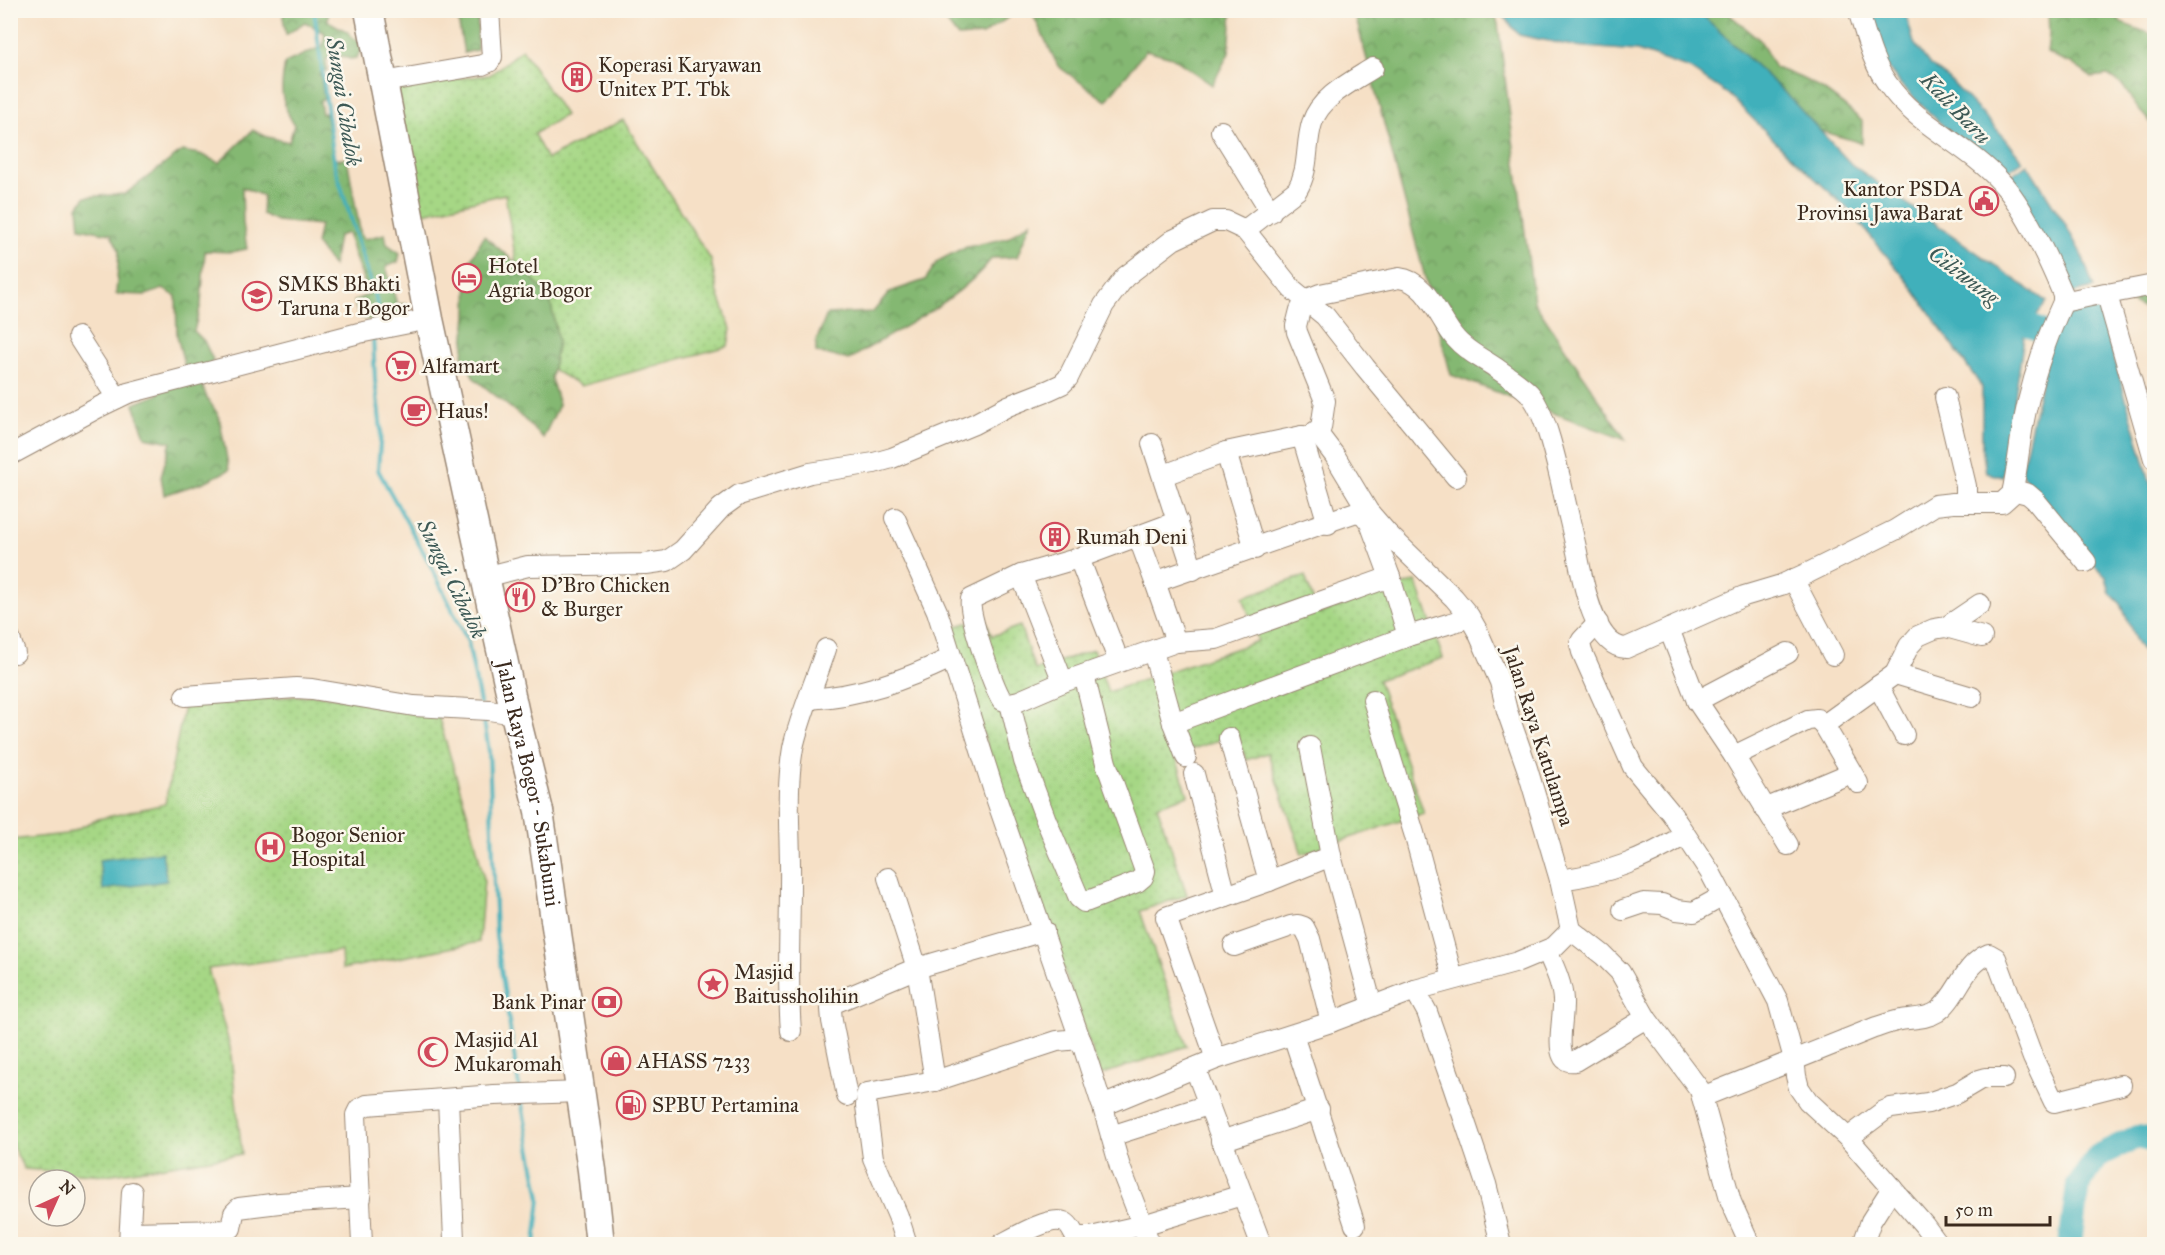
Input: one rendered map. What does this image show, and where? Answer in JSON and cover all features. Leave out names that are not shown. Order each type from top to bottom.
[{"type":"highway","name":"Jalan Raya Bogor - Sukabumi","points":[[369,10],[383,82],[417,322],[485,577],[502,712],[539,811],[581,1092],[600,1245]]},
{"type":"street","points":[[383,82],[489,62],[492,57],[489,10]]},
{"type":"street","points":[[1164,475],[1226,452],[1309,433],[1321,428],[1325,401],[1297,332],[1298,318],[1305,301],[1320,294],[1399,278],[1406,279],[1415,285],[1432,303],[1459,343],[1517,382],[1537,405],[1547,428],[1560,478],[1583,585],[1598,623],[1611,641],[1622,648],[1752,592],[1793,579],[1888,534],[1935,505],[1962,502],[2002,503],[2009,498],[2013,488],[2023,423],[2034,377],[2046,341],[2066,302],[2017,202],[2002,182],[1978,159],[1911,110],[1888,85],[1878,68],[1858,10]]},
{"type":"street","points":[[1245,230],[1271,212],[1297,190],[1302,182],[1312,124],[1319,107],[1373,68]]},
{"type":"street","points":[[1221,131],[1271,212]]},
{"type":"street","points":[[485,577],[528,566],[646,564],[667,561],[683,549],[721,508],[739,495],[810,472],[874,463],[892,458],[1062,384],[1068,378],[1104,305],[1116,286],[1167,244],[1217,220],[1226,221],[1245,230],[1288,284],[1325,316],[1456,477]]},
{"type":"street","points":[[2066,302],[2154,285]]},
{"type":"street","points":[[2103,295],[2154,459]]},
{"type":"street","points":[[10,455],[117,398],[188,377],[359,333],[417,322]]},
{"type":"street","points":[[78,337],[117,398]]},
{"type":"street","points":[[1945,397],[1966,486],[1966,496],[1962,502]]},
{"type":"street","points":[[1309,433],[1328,524]]},
{"type":"street","name":"Jalan Raya Katulampa","points":[[1309,433],[1335,456],[1350,485],[1368,511],[1388,534],[1454,598],[1473,622],[1500,682],[1560,880],[1571,930]]},
{"type":"street","points":[[1152,444],[1164,475],[1193,570]]},
{"type":"street","points":[[1226,452],[1255,549]]},
{"type":"street","points":[[2013,488],[2028,494],[2035,500],[2086,562]]},
{"type":"street","points":[[1155,582],[1328,524],[1352,513],[1364,514],[1370,523],[1390,577],[1408,636]]},
{"type":"street","points":[[895,518],[937,611],[1000,808],[1102,1104],[1120,1167],[1150,1245]]},
{"type":"street","points":[[1178,520],[1079,558],[1021,575],[976,595],[969,602],[979,639],[1002,700],[1010,703],[1176,642],[1216,639],[1390,577]]},
{"type":"street","points":[[1138,536],[1176,642]]},
{"type":"street","points":[[1079,558],[1119,662]]},
{"type":"street","points":[[1021,575],[1063,682]]},
{"type":"street","points":[[1793,579],[1833,655]]},
{"type":"street","points":[[1824,725],[1895,674],[1912,641],[1924,633],[1946,627],[1980,604]]},
{"type":"street","points":[[1173,723],[1408,636],[1461,620]]},
{"type":"street","points":[[1598,623],[1582,640],[1580,644],[1582,652],[1633,767],[1671,813],[1710,872],[1778,1001],[1794,1059],[1796,1076],[1804,1095],[1848,1138],[1938,1245]]},
{"type":"street","points":[[1946,627],[1982,637]]},
{"type":"street","points":[[1669,628],[1697,701],[1734,756],[1788,845]]},
{"type":"street","points":[[791,1030],[788,987],[790,781],[793,749],[826,649]]},
{"type":"street","points":[[1153,651],[1173,723],[1190,765],[1226,896]]},
{"type":"street","points":[[1697,701],[1788,653]]},
{"type":"street","points":[[809,699],[838,697],[868,691],[914,675],[951,658]]},
{"type":"street","points":[[1895,674],[1972,697]]},
{"type":"street","points":[[1010,703],[1024,761],[1046,820],[1079,898],[1084,902],[1088,901],[1137,882],[1143,877],[1144,871],[1106,763],[1084,675]]},
{"type":"street","points":[[1878,686],[1904,735]]},
{"type":"street","points":[[185,696],[312,689],[414,706],[502,712]]},
{"type":"street","points":[[1373,700],[1414,833],[1453,979]]},
{"type":"street","points":[[1734,756],[1808,720],[1817,719],[1824,725],[1855,778],[1765,809]]},
{"type":"street","points":[[1229,738],[1269,881]]},
{"type":"street","points":[[1310,747],[1331,856],[1372,1006]]},
{"type":"street","points":[[1560,880],[1590,876],[1626,865],[1650,855],[1685,835]]},
{"type":"street","points":[[1216,1059],[1166,917],[1269,881],[1331,856]]},
{"type":"street","points":[[888,878],[917,968],[935,1081]]},
{"type":"street","points":[[1623,910],[1644,903],[1694,912],[1723,896]]},
{"type":"street","points":[[1234,946],[1291,926],[1304,927],[1310,939],[1331,1022]]},
{"type":"street","points":[[1102,1104],[1120,1100],[1216,1059],[1331,1022],[1415,990],[1518,962],[1559,944],[1571,930],[1603,955],[1620,972],[1646,1018],[1693,1079],[1702,1097],[1731,1202],[1750,1245]]},
{"type":"street","points":[[847,1096],[832,1021],[832,1006],[837,1001],[917,968],[1044,931]]},
{"type":"street","points":[[1547,951],[1561,987],[1562,1055],[1566,1059],[1575,1061],[1646,1018]]},
{"type":"street","points":[[1702,1097],[1874,1028],[1936,1012],[1951,996],[1970,967],[1983,957],[1992,954],[1997,961],[2033,1058],[2054,1102],[2121,1085]]},
{"type":"street","points":[[1415,990],[1427,1012],[1457,1095],[1486,1184],[1501,1245]]},
{"type":"street","points":[[1293,1035],[1355,1225]]},
{"type":"street","points":[[907,1245],[898,1216],[873,1158],[867,1093],[935,1081],[1058,1041],[1080,1039]]},
{"type":"street","points":[[1195,1068],[1260,1245]]},
{"type":"street","points":[[1848,1138],[1891,1108],[1928,1103],[1957,1093],[1986,1078],[2004,1078]]},
{"type":"street","points":[[363,1245],[356,1115],[359,1108],[494,1095],[581,1092]]},
{"type":"street","points":[[448,1099],[454,1240]]},
{"type":"street","points":[[1111,1136],[1208,1105]]},
{"type":"street","points":[[1221,1141],[1319,1109]]},
{"type":"street","points":[[1863,1245],[1871,1221],[1892,1188]]},
{"type":"street","points":[[132,1192],[129,1238],[227,1230],[231,1228],[234,1213],[239,1208],[361,1198]]},
{"type":"street","points":[[1002,1245],[1024,1232],[1057,1221],[1069,1225],[1074,1235],[1080,1238],[1143,1225],[1242,1195]]},
{"type":"green space","points":[[285,11],[328,11],[328,21],[348,32],[352,38],[359,41],[363,48],[356,58],[350,59],[342,56],[326,59],[327,70],[320,73],[324,99],[320,101],[322,114],[325,113],[336,160],[347,158],[361,236],[365,239],[385,234],[387,244],[400,253],[398,262],[386,267],[397,304],[407,304],[405,315],[381,322],[359,317],[354,301],[369,294],[348,233],[338,236],[333,266],[316,244],[320,225],[277,221],[262,214],[263,196],[242,187],[243,223],[247,249],[232,252],[205,251],[201,304],[194,331],[204,341],[213,360],[202,385],[207,398],[219,416],[229,470],[204,482],[164,495],[161,476],[171,442],[145,437],[134,404],[157,395],[185,368],[177,336],[176,296],[163,289],[146,295],[116,294],[119,250],[111,234],[80,228],[78,207],[85,197],[125,194],[182,151],[200,154],[219,163],[253,130],[267,137],[289,142],[294,125],[282,95],[285,63],[323,46],[325,33],[305,22],[286,35],[283,16]]},
{"type":"green space","points":[[440,11],[478,11],[477,50],[464,53],[457,14]]},
{"type":"green space","points":[[945,11],[1018,11],[982,35],[958,37],[940,14]]},
{"type":"green space","points":[[1031,11],[1232,11],[1229,53],[1212,85],[1172,57],[1146,50],[1106,101],[1058,66]]},
{"type":"green space","points":[[1354,11],[1494,11],[1498,24],[1534,302],[1626,440],[1451,375]]},
{"type":"green space","points":[[1690,11],[1725,11],[1760,40],[1775,68],[1822,89],[1862,121],[1862,143],[1807,127]]},
{"type":"green space","points":[[2048,11],[2115,11],[2121,23],[2154,35],[2154,126],[2140,111],[2123,86],[2108,75],[2091,77],[2071,63],[2047,53]]},
{"type":"green space","points":[[522,49],[565,115],[534,134],[547,159],[623,120],[711,260],[717,290],[731,329],[728,346],[581,386],[550,368],[521,293],[505,194],[420,214],[393,86],[490,75]]},
{"type":"green space","points":[[1031,222],[1017,257],[992,258],[962,289],[944,302],[849,360],[816,352],[816,342],[827,314],[873,312],[890,292],[925,280],[938,261],[963,248],[1007,238]]},
{"type":"green space","points":[[484,236],[528,273],[550,298],[558,341],[551,378],[559,405],[543,438],[523,418],[474,378],[463,356],[468,265]]},
{"type":"green space","points":[[2147,272],[2154,275],[2154,313],[2128,301]]},
{"type":"green space","points":[[1305,576],[1318,614],[1416,581],[1443,658],[1378,680],[1424,813],[1302,854],[1268,753],[1246,760],[1237,734],[1175,755],[1188,795],[1157,806],[1187,895],[1140,911],[1187,1046],[1100,1075],[947,629],[985,617],[992,636],[1020,626],[1035,670],[1093,650],[1108,692],[1258,641],[1243,597]]},
{"type":"green space","points":[[314,695],[436,709],[473,832],[484,879],[479,942],[342,969],[341,951],[208,969],[230,1047],[242,1154],[106,1175],[87,1174],[87,1168],[24,1169],[11,1143],[11,840],[66,834],[98,819],[165,804],[184,705]]},
{"type":"water","points":[[1499,11],[1698,11],[1786,94],[1851,164],[2047,302],[2025,330],[2003,477],[1986,473],[1982,447],[1982,387],[1909,283],[1849,210],[1729,95],[1690,69],[1637,51],[1573,46],[1519,35]]},
{"type":"water","name":"Kali Baru","points":[[1865,11],[1905,11],[1914,43],[1930,65],[1949,79],[2005,138],[2023,161],[2004,174],[1940,123],[1902,86],[1871,45]]},
{"type":"water","points":[[2027,164],[2082,255],[2094,288],[2066,295],[2006,179]]},
{"type":"water","points":[[2097,299],[2154,495],[2154,670],[2135,639],[2121,604],[2110,593],[2106,577],[2042,506],[2021,473],[2050,341],[2062,306]]},
{"type":"water","points":[[162,852],[167,881],[103,890],[99,860]]},
{"type":"waterway","name":"Sungai Cibalok","points":[[314,10],[335,167],[378,306],[374,325]]},
{"type":"waterway","name":"Ciliwung","points":[[2005,305],[2033,327],[2069,346]]},
{"type":"waterway","name":"Sungai Cibalok","points":[[373,335],[381,430],[378,470],[430,564],[468,642],[480,703]]},
{"type":"waterway","name":"Sungai Cibalok","points":[[483,716],[489,751],[496,936],[519,1087]]},
{"type":"waterway","name":"Sungai Cibalok","points":[[521,1100],[540,1198],[535,1244]]},
{"type":"waterway","points":[[2070,1244],[2078,1185],[2099,1155],[2137,1137],[2154,1141]]},
{"type":"place","name":"Koperasi Karyawan Unitex PT. Tbk","points":[[577,77]]},
{"type":"place","name":"Kantor PSDA Provinsi Jawa Barat","points":[[1984,201]]},
{"type":"place","name":"Hotel Agria Bogor","points":[[467,278]]},
{"type":"place","name":"SMKS Bhakti Taruna 1 Bogor","points":[[257,296]]},
{"type":"place","name":"Alfamart","points":[[401,366]]},
{"type":"place","name":"Haus!","points":[[416,411]]},
{"type":"place","name":"Rumah Deni","points":[[1055,537]]},
{"type":"place","name":"D'Bro Chicken & Burger","points":[[520,597]]},
{"type":"place","name":"Bogor Senior Hospital","points":[[270,847]]},
{"type":"place","name":"Masjid Baitussholihin","points":[[713,984]]},
{"type":"place","name":"Bank Pinar","points":[[607,1002]]},
{"type":"place","name":"Masjid Al Mukaromah","points":[[433,1052]]},
{"type":"place","name":"AHASS 7233","points":[[616,1061]]},
{"type":"place","name":"SPBU Pertamina","points":[[631,1105]]}]
